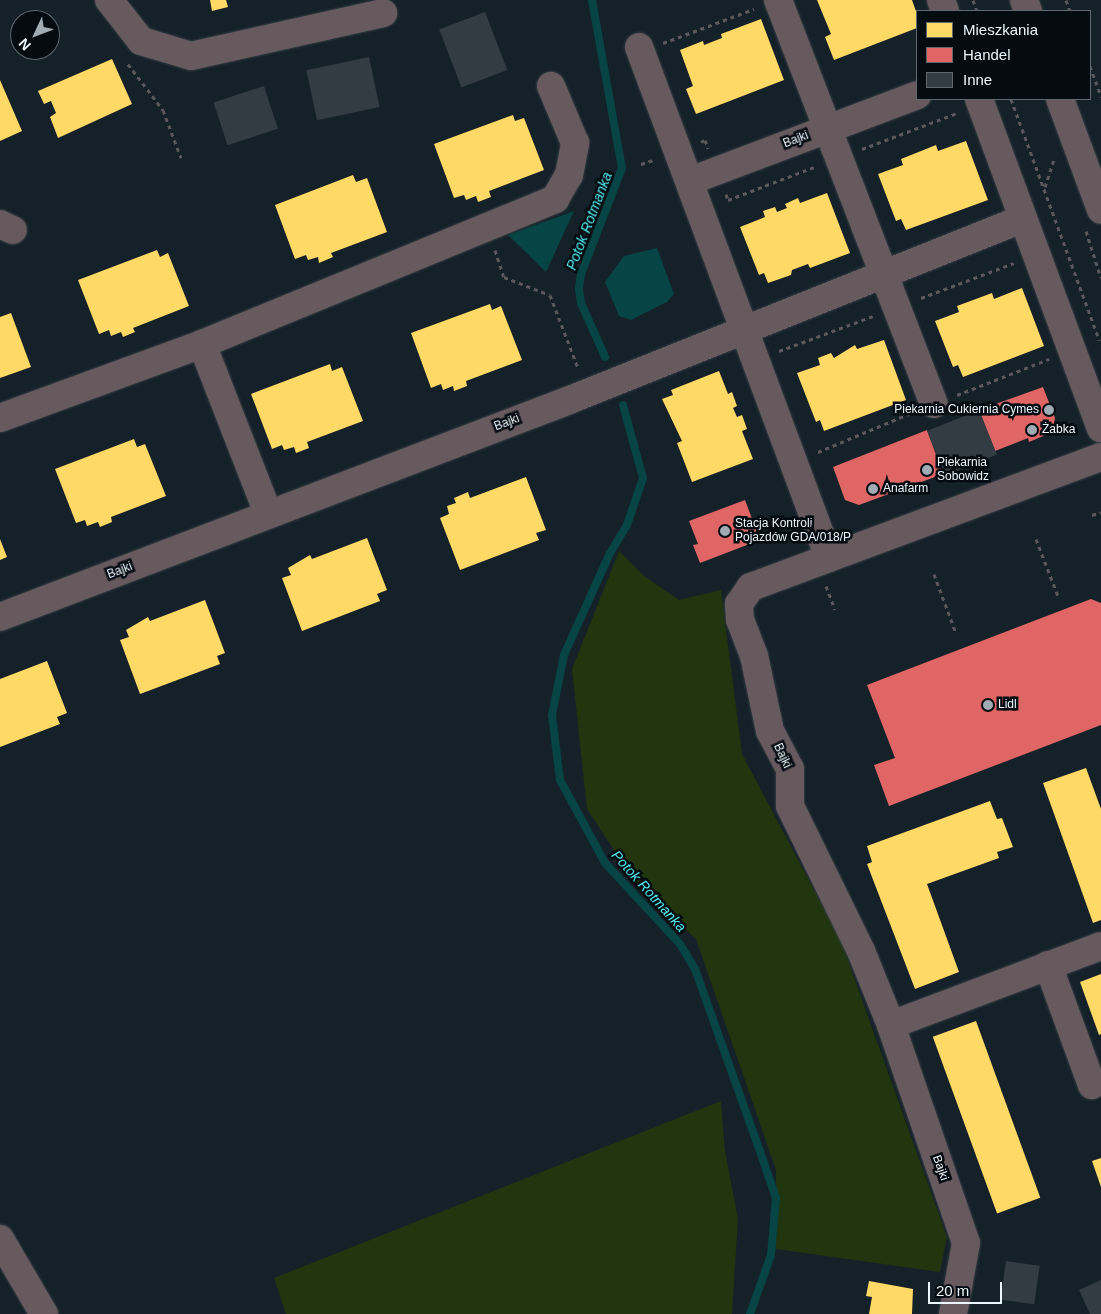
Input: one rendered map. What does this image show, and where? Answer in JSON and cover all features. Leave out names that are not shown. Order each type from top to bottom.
[{"type":"main road","points":[[1060,100],[1101,210]]},
{"type":"street","points":[[109,0],[141,42],[191,56],[382,13]]},
{"type":"street","points":[[769,3],[827,128],[934,404]]},
{"type":"street","points":[[640,49],[746,331],[827,571]]},
{"type":"street","points":[[0,418],[202,344],[555,199],[564,187],[575,143],[551,86]]},
{"type":"street","name":"Bajki","points":[[690,181],[916,95]]},
{"type":"street","points":[[979,100],[1101,428]]},
{"type":"street","name":"Bajki","points":[[0,617],[746,331],[1023,219]]},
{"type":"street","points":[[202,344],[268,513]]},
{"type":"street","name":"Bajki","points":[[953,1314],[966,1243],[891,1025],[861,951],[790,806],[790,769],[770,730],[754,656],[740,620],[739,604],[751,587],[827,571],[1101,457]]},
{"type":"street","points":[[891,1025],[1101,946]]},
{"type":"street","points":[[1048,965],[1092,1085]]},
{"type":"street","points":[[0,1239],[44,1314]]},
{"type":"path","points":[[640,49],[769,3]]},
{"type":"path","points":[[127,63],[164,110],[181,158]]},
{"type":"path","points":[[1091,69],[1101,97]]},
{"type":"path","points":[[1011,100],[1101,340]]},
{"type":"path","points":[[1045,187],[1055,156]]},
{"type":"path","points":[[474,231],[504,277],[550,294],[587,392]]},
{"type":"path","points":[[1092,515],[1101,512]]},
{"type":"path","points":[[1036,539],[1058,596]]},
{"type":"path","points":[[827,571],[835,609]]},
{"type":"path","points":[[934,574],[956,633]]},
{"type":"shaded area","points":[[574,211],[546,272],[508,235]]},
{"type":"shaded area","points":[[657,248],[674,294],[667,302],[631,320],[619,316],[605,282],[624,256]]},
{"type":"shaded area","points":[[619,551],[644,576],[679,600],[721,590],[742,754],[841,941],[947,1237],[940,1272],[776,1249],[776,1170],[696,939],[635,882],[587,809],[572,669]]},
{"type":"shaded area","points":[[721,1101],[725,1151],[738,1219],[732,1314],[286,1314],[274,1278]]},
{"type":"building: Mieszkania","points":[[210,0],[226,0],[228,7],[212,11]]},
{"type":"building: Mieszkania","points":[[817,0],[912,0],[916,11],[916,28],[834,60],[825,37],[831,34]]},
{"type":"building: Mieszkania","points":[[761,19],[784,80],[696,114],[686,89],[693,86],[680,50],[703,41],[704,45],[722,38],[721,34]]},
{"type":"building: Mieszkania","points":[[112,59],[132,104],[58,138],[50,117],[56,113],[51,101],[44,104],[38,91]]},
{"type":"building: Mieszkania","points":[[0,80],[22,131],[0,141]]},
{"type":"building: Mieszkania","points":[[513,115],[515,121],[524,118],[544,170],[489,191],[491,197],[478,202],[476,196],[466,200],[464,195],[454,198],[434,144]]},
{"type":"building: Mieszkania","points":[[966,141],[988,200],[906,230],[901,219],[896,221],[878,174],[903,165],[901,159],[936,145],[938,151]]},
{"type":"building: Mieszkania","points":[[353,175],[356,182],[367,178],[387,232],[331,253],[333,257],[319,263],[318,257],[308,260],[306,255],[295,259],[275,205]]},
{"type":"building: Mieszkania","points":[[827,193],[850,253],[810,268],[808,264],[792,270],[791,275],[768,283],[764,273],[759,275],[740,227],[765,217],[763,211],[775,207],[777,212],[787,208],[785,204],[798,198],[800,203]]},
{"type":"building: Mieszkania","points":[[157,250],[160,257],[168,253],[189,306],[133,328],[135,332],[123,337],[121,332],[111,336],[109,330],[99,334],[78,280]]},
{"type":"building: Mieszkania","points":[[1022,288],[1044,346],[963,377],[958,365],[953,367],[935,321],[959,312],[957,306],[992,293],[994,299]]},
{"type":"building: Mieszkania","points":[[490,304],[492,310],[501,306],[522,360],[466,381],[467,386],[454,391],[453,386],[443,390],[441,384],[431,388],[411,333]]},
{"type":"building: Mieszkania","points":[[11,313],[31,367],[0,378],[0,317]]},
{"type":"building: Mieszkania","points":[[884,340],[906,400],[824,431],[820,420],[816,422],[797,373],[820,365],[818,358],[831,353],[834,358],[855,345],[857,349]]},
{"type":"building: Mieszkania","points":[[330,364],[332,371],[342,367],[363,421],[307,442],[309,448],[296,453],[294,447],[284,450],[282,445],[272,449],[251,394]]},
{"type":"building: Mieszkania","points":[[719,371],[728,394],[732,392],[737,406],[733,408],[737,417],[742,415],[747,429],[742,431],[753,459],[692,482],[677,443],[682,441],[662,399],[673,395],[671,390]]},
{"type":"building: Mieszkania","points":[[134,439],[137,447],[145,444],[166,496],[111,517],[112,522],[100,527],[98,522],[87,526],[85,520],[76,523],[55,469]]},
{"type":"building: Mieszkania","points":[[526,477],[546,530],[536,533],[539,540],[460,570],[440,518],[449,514],[447,506],[456,503],[454,498],[468,492],[470,498]]},
{"type":"building: Mieszkania","points":[[367,538],[387,590],[377,594],[380,601],[302,631],[282,578],[291,575],[288,568],[310,555],[312,559]]},
{"type":"building: Mieszkania","points":[[0,539],[7,557],[0,560]]},
{"type":"building: Mieszkania","points":[[205,600],[225,653],[217,656],[220,664],[140,694],[120,640],[129,637],[126,630],[148,617],[150,621]]},
{"type":"building: Mieszkania","points":[[47,661],[67,713],[57,717],[60,724],[0,747],[0,679]]},
{"type":"building: Mieszkania","points":[[1086,768],[1101,809],[1101,920],[1093,923],[1043,783]]},
{"type":"building: Mieszkania","points":[[990,801],[997,819],[1002,818],[1013,847],[997,852],[999,858],[927,884],[959,972],[915,989],[867,864],[872,862],[867,846]]},
{"type":"building: Mieszkania","points":[[1101,974],[1101,1034],[1099,1035],[1080,982]]},
{"type":"building: Mieszkania","points":[[976,1021],[1040,1198],[997,1213],[933,1037]]},
{"type":"building: Mieszkania","points":[[1101,1158],[1101,1187],[1092,1161]]},
{"type":"building: Mieszkania","points":[[869,1281],[913,1289],[912,1314],[869,1314],[872,1297],[866,1296]]},
{"type":"building: Handel","points":[[1043,387],[1055,418],[1053,432],[1029,442],[1028,438],[995,451],[979,410]]},
{"type":"building: Handel","points":[[927,430],[943,474],[859,505],[845,500],[833,467]]},
{"type":"building: Handel","name":"Stacja Kontroli Pojazdów GDA/018/P","points":[[745,500],[760,540],[700,563],[693,545],[698,544],[689,521]]},
{"type":"building: Handel","name":"Lidl","points":[[1091,599],[1101,603],[1101,725],[889,806],[874,765],[895,758],[867,685]]},
{"type":"building: Inne","points":[[485,12],[507,70],[461,87],[439,30]]},
{"type":"building: Inne","points":[[369,57],[380,107],[317,120],[306,70]]},
{"type":"building: Inne","points":[[264,86],[278,129],[227,145],[214,102]]},
{"type":"building: Inne","points":[[979,410],[997,455],[945,475],[927,431]]},
{"type":"building: Inne","points":[[1006,1261],[1040,1266],[1034,1304],[1001,1300]]},
{"type":"building: Inne","points":[[1101,1280],[1101,1314],[1090,1314],[1079,1290]]},
{"type":"waterway","name":"Potok Rotmanka","points":[[592,0],[622,168],[581,274],[579,289],[581,303],[605,357]]},
{"type":"waterway","name":"Potok Rotmanka","points":[[623,405],[643,478],[627,525],[610,553],[564,655],[552,715],[560,780],[605,863],[680,944],[695,969],[763,1160],[776,1198],[771,1255],[750,1314]]},
{"type":"place","name":"Piekarnia Cukiernia Cymes","points":[[1049,410]]},
{"type":"place","name":"Żabka","points":[[1032,430]]},
{"type":"place","name":"Piekarnia Sobowidz","points":[[927,470]]},
{"type":"place","name":"Anafarm","points":[[873,489]]},
{"type":"place","name":"Stacja Kontroli Pojazdów GDA/018/P","points":[[725,531]]},
{"type":"place","name":"Lidl","points":[[988,705]]}]
